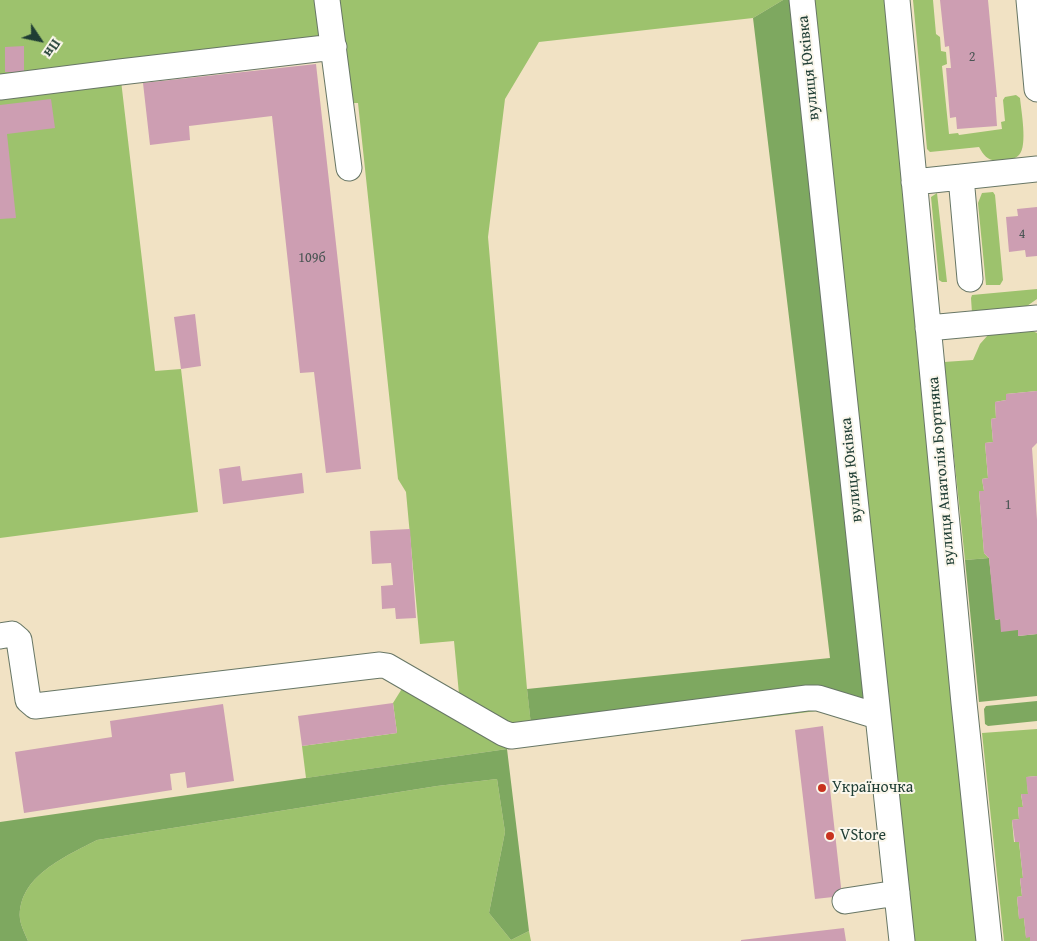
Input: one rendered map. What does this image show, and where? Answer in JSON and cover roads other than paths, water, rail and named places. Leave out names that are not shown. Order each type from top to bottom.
[{"type":"street","points":[[327,0],[349,168]]},
{"type":"street","name":"вулиця Юківка","points":[[802,0],[902,941]]},
{"type":"street","name":"вулиця Анатолія Бортняка","points":[[897,0],[963,694],[989,941]]},
{"type":"street","points":[[1029,0],[1037,89]]},
{"type":"street","points":[[0,87],[334,47]]},
{"type":"street","points":[[914,182],[1037,169]]},
{"type":"street","points":[[961,177],[970,279]]},
{"type":"street","points":[[928,328],[1037,318]]},
{"type":"street","points":[[0,636],[12,634],[19,640],[28,700],[35,706],[380,665],[387,666],[502,733],[511,736],[807,698],[818,698],[877,716]]},
{"type":"street","points":[[845,901],[897,893]]},
{"type":"place","name":"Україночка","points":[[822,788]]},
{"type":"place","name":"VStore","points":[[830,836]]}]
